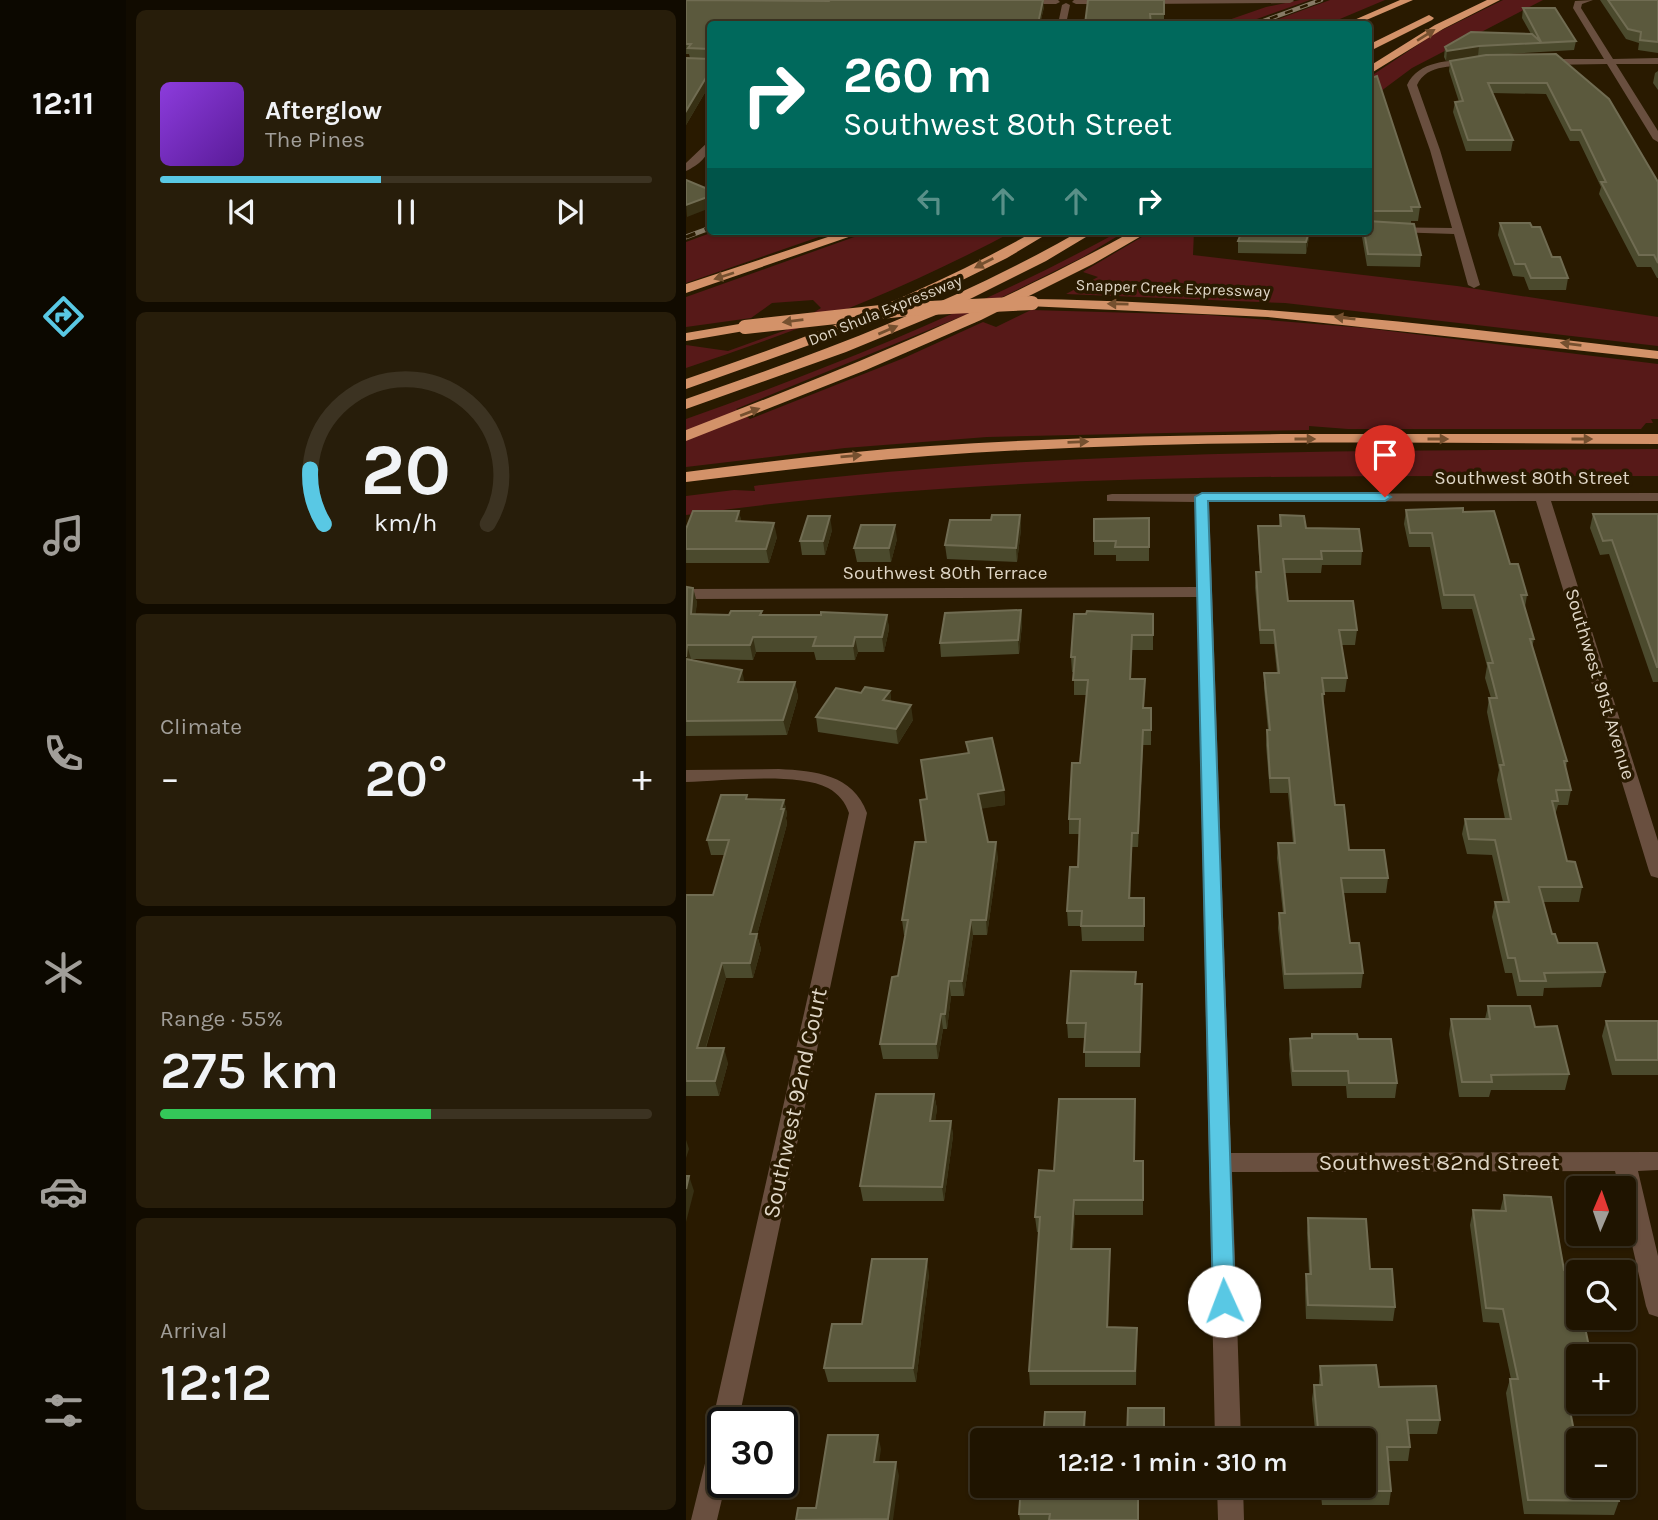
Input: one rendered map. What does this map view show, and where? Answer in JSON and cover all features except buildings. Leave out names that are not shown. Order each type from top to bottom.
[{"type":"highway","points":[[1356,21],[1408,0]]},
{"type":"highway","points":[[1372,47],[1426,19],[1473,0]]},
{"type":"highway","points":[[1372,69],[1439,27],[1495,0]]},
{"type":"highway","points":[[686,289],[847,235]]},
{"type":"highway","name":"Don Shula Expressway","points":[[686,384],[862,321],[919,296],[1037,235]]},
{"type":"highway","name":"Don Shula Expressway","points":[[686,404],[879,335],[987,287],[1082,235]]},
{"type":"highway","points":[[686,436],[811,388],[981,314],[1090,261],[1136,235]]},
{"type":"highway","name":"Snapper Creek Expressway","points":[[686,337],[745,327],[895,310],[1032,303],[1156,304],[1275,311],[1658,355]]},
{"type":"highway","points":[[686,477],[783,463],[949,448],[1082,442],[1658,439]]},
{"type":"highway","points":[[686,487],[783,463]]},
{"type":"street","points":[[1590,0],[1578,3],[1577,8],[1658,139]]},
{"type":"street","points":[[1136,2],[1290,1]]},
{"type":"street","points":[[1009,2],[1122,2]]},
{"type":"street","points":[[1063,21],[1066,2]]},
{"type":"street","points":[[1528,62],[1658,61]]},
{"type":"street","points":[[1474,285],[1435,150],[1412,89],[1413,79],[1426,69],[1483,62]]},
{"type":"street","points":[[686,168],[707,147]]},
{"type":"street","points":[[686,156],[701,156]]},
{"type":"street","points":[[1372,230],[1460,231]]},
{"type":"street","points":[[1202,497],[1228,1428]]},
{"type":"street","name":"Southwest 91st Avenue","points":[[1542,497],[1658,871]]},
{"type":"street","name":"Southwest 80th Street","points":[[1112,498],[1658,497]]},
{"type":"street","name":"Southwest 80th Terrace","points":[[686,594],[1204,592]]},
{"type":"street","name":"Southwest 92nd Court","points":[[686,776],[799,777],[831,782],[841,788],[856,804],[858,824],[729,1407]]},
{"type":"street","points":[[1624,1161],[1658,1306]]},
{"type":"street","name":"Southwest 82nd Street","points":[[1219,1163],[1658,1161]]},
{"type":"street","points":[[704,1520],[709,1498]]},
{"type":"street","points":[[1230,1498],[1231,1520]]},
{"type":"shaded area","points":[[1310,0],[1251,21],[1226,21],[1266,7]]},
{"type":"shaded area","points":[[1330,0],[1385,0],[1335,21],[1273,21]]},
{"type":"shaded area","points":[[1503,0],[1543,0],[1412,68],[1372,98],[1372,75],[1434,34]]},
{"type":"shaded area","points":[[707,234],[824,235],[686,283],[686,242]]},
{"type":"shaded area","points":[[860,235],[1006,235],[853,307],[686,368],[686,345],[728,351],[786,330],[821,308],[813,300],[772,303],[751,318],[686,327],[686,297]]},
{"type":"shaded area","points":[[1113,235],[1119,235],[1083,257],[970,313],[736,409],[750,419],[904,358],[983,322],[996,327],[1031,310],[1208,315],[1365,328],[1658,364],[1658,419],[1651,419],[1653,423],[1646,423],[1641,429],[1348,429],[1309,426],[1309,430],[987,437],[845,448],[686,467],[686,419],[907,334],[1068,259]]},
{"type":"shaded area","points":[[1145,235],[1194,235],[1193,255],[1457,286],[1658,317],[1658,346],[1285,303],[1066,294],[1098,277],[1083,272]]},
{"type":"shaded area","points":[[1658,449],[1658,476],[1293,477],[1049,483],[807,500],[686,515],[686,496],[734,490],[755,491],[754,486],[867,474],[979,465],[1205,454]]},
{"type":"railway","points":[[1263,21],[1321,0]]},
{"type":"railway","points":[[686,237],[707,229]]},
{"type":"route","points":[[1224,1301],[1202,497],[1385,497]]}]
